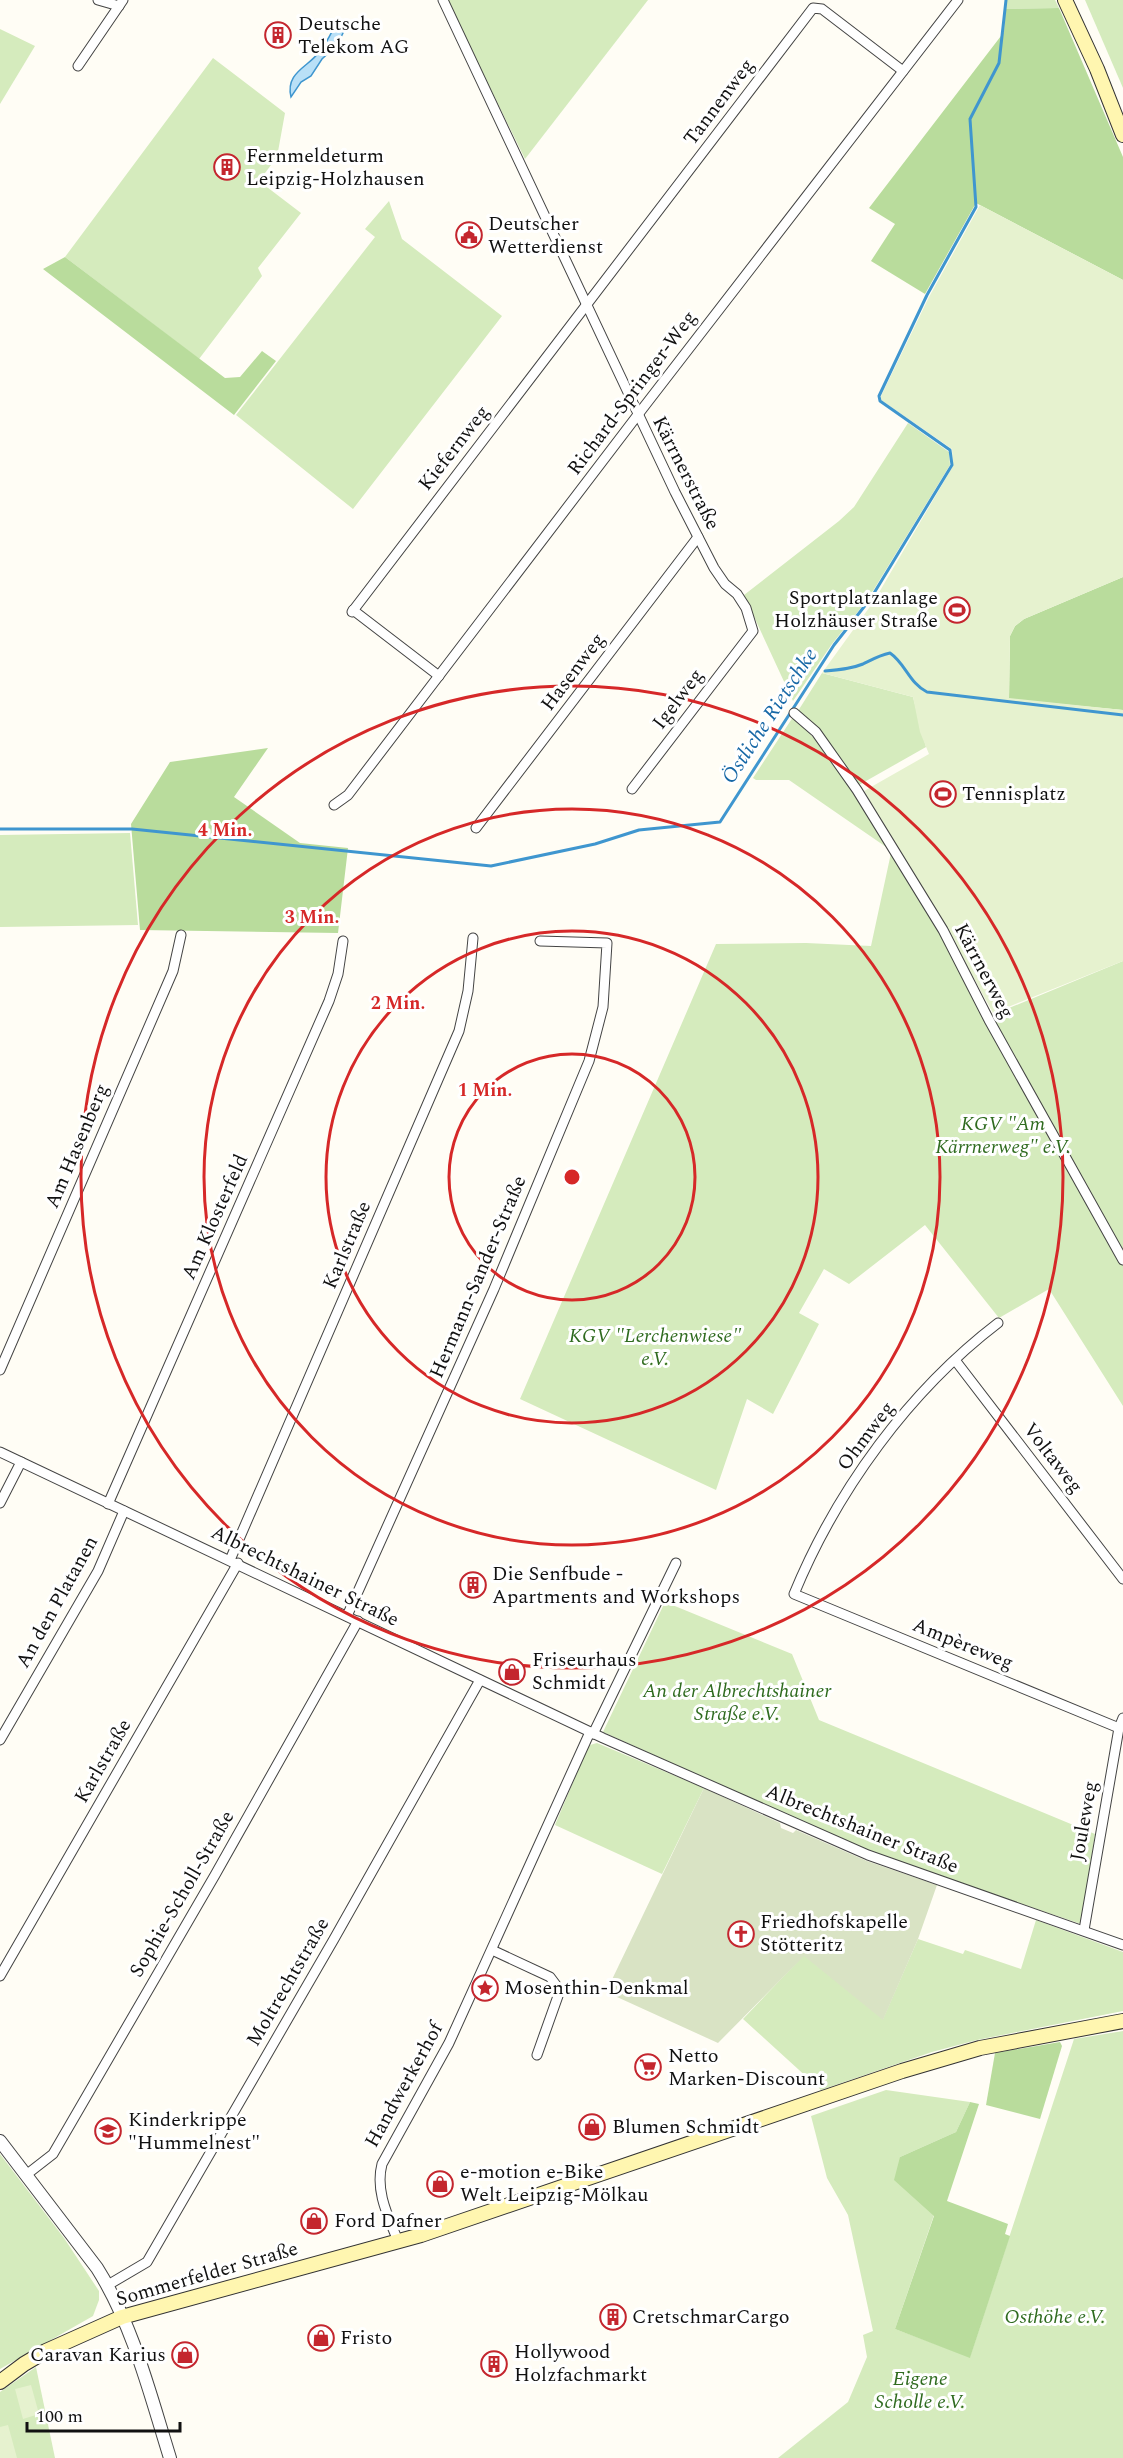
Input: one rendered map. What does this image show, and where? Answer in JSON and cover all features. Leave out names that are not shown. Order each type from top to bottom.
[{"type":"main road","points":[[1065,0],[1097,69],[1123,135]]},
{"type":"main road","name":"Sommerfelder Straße","points":[[0,2382],[46,2351],[122,2317],[398,2241],[913,2068],[980,2048],[1123,2021]]},
{"type":"street","points":[[78,66],[121,3],[98,0]]},
{"type":"street","name":"Kärrnerstraße","points":[[442,0],[637,415],[698,537],[725,584],[737,594],[746,608],[753,631]]},
{"type":"street","name":"Richard-Springer-Weg","points":[[334,805],[348,795],[637,415],[958,0]]},
{"type":"street","name":"Tannenweg","points":[[586,306],[813,8],[822,9],[903,71]]},
{"type":"street","name":"Kiefernweg","points":[[439,676],[352,611],[586,306]]},
{"type":"street","name":"Hasenweg","points":[[476,828],[698,537]]},
{"type":"street","name":"Igelweg","points":[[632,789],[753,631]]},
{"type":"street","name":"Kärrnerweg","points":[[794,713],[816,732],[857,790],[943,930],[989,1020],[1123,1260]]},
{"type":"street","name":"Am Hasenberg","points":[[0,1370],[173,971],[182,935]]},
{"type":"street","name":"Karlstraße","points":[[0,1976],[234,1562],[459,1031],[468,991],[472,938]]},
{"type":"street","name":"Am Klosterfeld","points":[[108,1503],[329,1001],[338,974],[343,941]]},
{"type":"street","name":"Hermann-Sander-Straße","points":[[347,1616],[494,1289],[589,1062],[603,1007],[607,943],[540,941]]},
{"type":"street","name":"Ohmweg","points":[[794,1594],[807,1562],[845,1494],[898,1422],[968,1346],[998,1323]]},
{"type":"street","name":"Voltaweg","points":[[955,1360],[1123,1579]]},
{"type":"street","name":"Albrechtshainer Straße","points":[[0,1452],[592,1733],[868,1855],[1123,1945]]},
{"type":"street","points":[[0,1503],[21,1462]]},
{"type":"street","name":"An den Platanen","points":[[0,1740],[99,1571],[124,1511]]},
{"type":"street","points":[[592,1733],[676,1563]]},
{"type":"street","name":"Ampèreweg","points":[[794,1594],[1119,1728]]},
{"type":"street","name":"Sophie-Scholl-Straße","points":[[26,2175],[53,2154],[358,1621]]},
{"type":"street","name":"Moltrechtstraße","points":[[108,2286],[147,2262],[334,1939],[480,1680]]},
{"type":"street","name":"Jouleweg","points":[[1084,1930],[1119,1728],[1123,1718]]},
{"type":"street","name":"Handwerkerhof","points":[[398,2241],[381,2194],[378,2179],[382,2164],[449,2043],[592,1733]]},
{"type":"street","points":[[492,1950],[550,1977],[556,1985],[558,1996],[537,2055]]},
{"type":"street","points":[[0,2141],[98,2268],[108,2286],[122,2317],[170,2458]]},
{"type":"green space","points":[[447,0],[648,0],[525,159]]},
{"type":"green space","points":[[1006,0],[1055,0],[1059,8],[1005,9]]},
{"type":"green space","points":[[1085,0],[1123,0],[1123,88]]},
{"type":"green space","points":[[1059,8],[1123,157],[1123,280],[976,203],[925,294],[871,261],[895,224],[869,208],[1004,32],[1005,9]]},
{"type":"green space","points":[[0,29],[35,46],[0,104]]},
{"type":"green space","points":[[213,58],[285,113],[277,157],[259,181],[301,213],[258,268],[262,276],[199,359],[65,257]]},
{"type":"green space","points":[[389,201],[402,239],[502,316],[353,509],[236,415],[375,237],[365,229]]},
{"type":"green space","name":"Sportplatzanlage Holzhäuser Straße","points":[[980,205],[1123,280],[1123,577],[1024,619],[1015,626],[1010,636],[1009,698],[1123,710],[1123,961],[993,1013],[946,928],[864,791],[929,754],[920,732],[913,697],[822,673],[874,601],[953,466],[952,449],[881,400],[881,396],[929,297]]},
{"type":"green space","points":[[65,257],[225,378],[240,377],[262,351],[276,361],[234,415],[43,269]]},
{"type":"green space","points":[[908,423],[949,452],[950,465],[868,599],[832,644],[793,701],[744,595],[854,507]]},
{"type":"green space","points":[[1123,577],[1123,710],[1009,699],[1010,636],[1015,626],[1024,619]]},
{"type":"green space","points":[[822,673],[913,697],[926,747],[859,785],[812,722],[798,711]]},
{"type":"green space","points":[[793,717],[821,746],[889,849],[789,780],[756,780],[753,778]]},
{"type":"green space","points":[[268,748],[234,797],[300,843],[348,848],[338,933],[140,930],[131,824],[170,762]]},
{"type":"green space","points":[[130,833],[138,925],[0,927],[0,835]]},
{"type":"green space","points":[[891,853],[941,933],[985,1018],[1123,961],[1123,1406],[1049,1289],[999,1318],[925,1225],[849,1284],[824,1269],[799,1313],[819,1324],[773,1414],[747,1399],[716,1490],[520,1399],[716,944],[806,943],[871,946]]},
{"type":"green space","name":"An der Albrechtshainer Straße e.V.","points":[[665,1602],[792,1654],[819,1720],[1095,1834],[1081,1924],[869,1852],[603,1732]]},
{"type":"green space","points":[[597,1743],[704,1788],[662,1874],[555,1825],[587,1749],[590,1745]]},
{"type":"green space","points":[[704,1788],[780,1823],[781,1828],[793,1833],[796,1830],[867,1861],[937,1885],[918,1939],[883,2020],[804,1956],[718,2043],[606,1992]]},
{"type":"green space","points":[[1036,1920],[1123,1952],[1123,2011],[977,2040],[932,2052],[821,2090],[743,2019],[804,1955],[883,2019],[918,1939],[963,1954],[965,1950],[1021,1969]]},
{"type":"green space","points":[[1123,2031],[1123,2458],[778,2458],[848,2402],[867,2357],[863,2335],[873,2331],[848,2215],[827,2178],[811,2116],[886,2090],[970,2102],[956,2132],[900,2157],[934,2215],[895,2329],[970,2357],[1074,2039]]},
{"type":"green space","points":[[1060,2042],[1062,2046],[1040,2119],[986,2105],[995,2053]]},
{"type":"green space","points":[[970,2102],[979,2104],[947,2201],[1008,2224],[1005,2234],[1010,2236],[970,2358],[895,2329],[934,2216],[894,2180],[900,2157],[956,2132]]},
{"type":"green space","points":[[0,2154],[64,2238],[99,2291],[99,2300],[93,2316],[0,2369]]},
{"type":"green space","points":[[36,2367],[55,2458],[0,2458],[0,2392]]},
{"type":"green space","points":[[31,2385],[39,2414],[23,2419],[15,2389]]},
{"type":"green space","points":[[8,2425],[17,2458],[0,2458],[0,2427]]},
{"type":"water","points":[[337,22],[344,23],[343,33],[337,45],[322,59],[311,76],[301,82],[291,97],[291,82],[323,48]]},
{"type":"waterway","name":"Östliche Rietschke","points":[[0,829],[132,829],[491,866],[595,844],[639,830],[720,822],[834,645],[871,598],[952,465],[950,450],[880,401],[879,396],[927,295],[976,207],[970,119],[999,63],[1006,0]]},
{"type":"waterway","points":[[825,671],[854,667],[890,653],[900,662],[916,684],[927,692],[1123,715]]},
{"type":"place","name":"Deutsche Telekom AG","points":[[278,35]]},
{"type":"place","name":"Fernmeldeturm Leipzig-Holzhausen","points":[[227,167]]},
{"type":"place","name":"Deutscher Wetterdienst","points":[[469,235]]},
{"type":"place","name":"Sportplatzanlage Holzhäuser Straße","points":[[957,610]]},
{"type":"place","name":"Tennisplatz","points":[[943,794]]},
{"type":"place","name":"Die Senfbude - Apartments and Workshops","points":[[473,1585]]},
{"type":"place","name":"Friseurhaus Schmidt","points":[[512,1672]]},
{"type":"place","name":"Friedhofskapelle Stötteritz","points":[[741,1934]]},
{"type":"place","name":"Mosenthin-Denkmal","points":[[485,1988]]},
{"type":"place","name":"Netto Marken-Discount","points":[[648,2067]]},
{"type":"place","name":"Blumen Schmidt","points":[[592,2127]]},
{"type":"place","name":"Kinderkrippe \"Hummelnest\"","points":[[108,2131]]},
{"type":"place","name":"e-motion e-Bike Welt Leipzig-Mölkau","points":[[440,2184]]},
{"type":"place","name":"Ford Dafner","points":[[314,2221]]},
{"type":"place","name":"CretschmarCargo","points":[[613,2317]]},
{"type":"place","name":"Fristo","points":[[321,2338]]},
{"type":"place","name":"Caravan Karius","points":[[185,2355]]},
{"type":"place","name":"Hollywood Holzfachmarkt","points":[[494,2364]]},
{"type":"park label","name":"KGV \"Am Kärrnerweg\" e.V.","points":[[1003,1136]]},
{"type":"park label","name":"KGV \"Lerchenwiese\" e.V.","points":[[655,1348]]},
{"type":"park label","name":"Osthöhe e.V.","points":[[1055,2317]]},
{"type":"park label","name":"Eigene Scholle e.V.","points":[[920,2390]]}]
